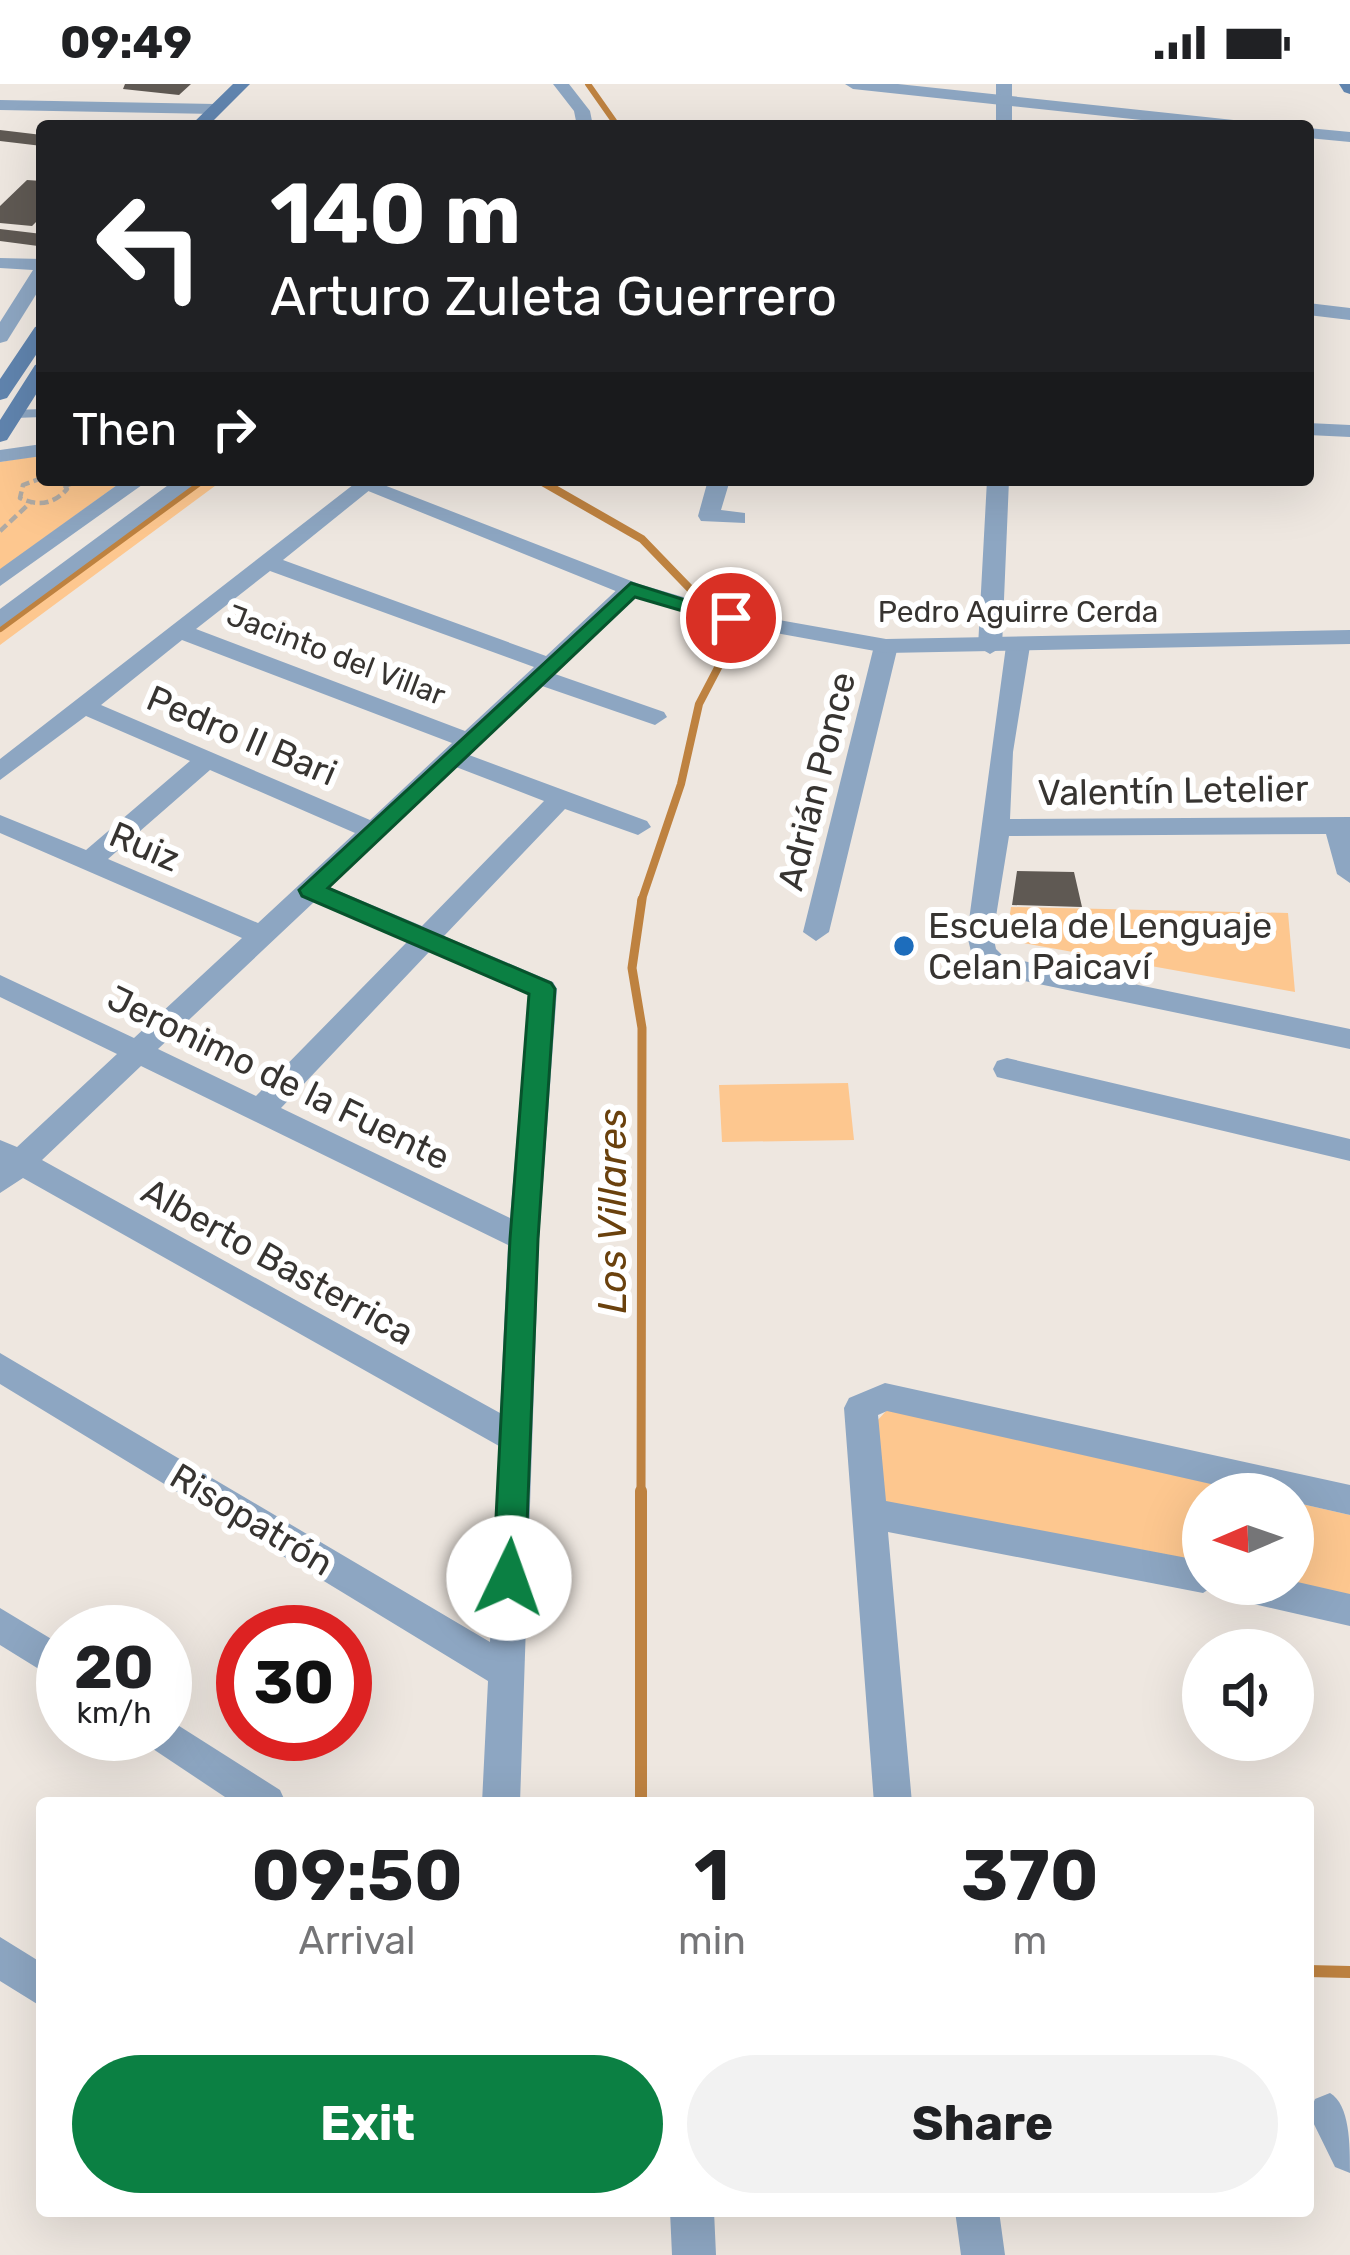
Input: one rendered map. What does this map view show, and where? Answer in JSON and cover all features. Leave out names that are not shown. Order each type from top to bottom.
[{"type":"main road","points":[[218,118],[242,84]]},
{"type":"main road","points":[[218,118],[264,84]]},
{"type":"main road","points":[[0,394],[36,340]]},
{"type":"main road","points":[[0,436],[36,379]]},
{"type":"street","points":[[84,106],[98,84]]},
{"type":"street","points":[[194,118],[218,84]]},
{"type":"street","points":[[561,84],[584,120]]},
{"type":"street","points":[[853,84],[1005,92],[1161,120]]},
{"type":"street","points":[[0,105],[84,106],[218,118]]},
{"type":"street","points":[[1314,134],[1350,137]]},
{"type":"street","points":[[0,263],[36,267]]},
{"type":"street","points":[[0,337],[36,278]]},
{"type":"street","points":[[1314,310],[1350,314]]},
{"type":"street","points":[[1314,428],[1350,431]]},
{"type":"street","points":[[0,456],[36,451]]},
{"type":"street","points":[[0,579],[130,486]]},
{"type":"street","points":[[0,620],[181,486]]},
{"type":"street","points":[[0,772],[266,562],[353,486]]},
{"type":"street","name":"Pedro Aguirre Cerda","points":[[368,486],[631,590],[731,618],[886,646],[1350,638]]},
{"type":"street","points":[[717,486],[709,516],[737,518]]},
{"type":"street","points":[[998,486],[1004,647],[1001,752],[997,828],[980,935],[983,953],[996,965],[1350,1039]]},
{"type":"street","points":[[266,562],[655,717]]},
{"type":"street","points":[[7,1165],[138,1052],[631,590]]},
{"type":"street","name":"Jacinto del Villar","points":[[179,631],[638,827]]},
{"type":"street","name":"Adrián Ponce","points":[[816,932],[886,646]]},
{"type":"street","name":"Pedro II Bari","points":[[83,706],[373,831]]},
{"type":"street","points":[[90,861],[208,759]]},
{"type":"street","points":[[260,1111],[561,798]]},
{"type":"street","name":"Ruiz","points":[[0,823],[262,936]]},
{"type":"street","points":[[1343,825],[1350,874]]},
{"type":"street","name":"Valentín Letelier","points":[[997,828],[1343,825]]},
{"type":"street","points":[[311,890],[542,989],[524,1239],[501,1797]]},
{"type":"street","name":"Jeronimo de la Fuente","points":[[0,985],[524,1239]]},
{"type":"street","points":[[1007,1070],[1350,1150]]},
{"type":"street","name":"Alberto Basterrica","points":[[7,1165],[518,1438]]},
{"type":"street","name":"Risopatrón","points":[[0,1367],[503,1670]]},
{"type":"street","points":[[893,1797],[861,1408],[885,1397],[1350,1500]]},
{"type":"street","points":[[870,1513],[1182,1572]]},
{"type":"street","points":[[1314,1602],[1350,1610]]},
{"type":"street","points":[[0,1625],[36,1649]]},
{"type":"street","points":[[192,1753],[257,1797]]},
{"type":"street","points":[[0,1957],[36,1983]]},
{"type":"street","points":[[1329,2114],[1350,2152]]},
{"type":"street","points":[[692,2217],[694,2255]]},
{"type":"street","points":[[978,2217],[983,2255]]},
{"type":"lane","points":[[15,414],[36,413]]},
{"type":"path","points":[[31,503],[20,498],[20,489],[36,481]]},
{"type":"path","points":[[0,531],[31,503],[60,498],[63,486]]},
{"type":"shaded area","points":[[36,456],[36,486],[116,486],[0,570],[0,462]]},
{"type":"shaded area","points":[[194,486],[215,486],[0,645],[0,628]]},
{"type":"shaded area","points":[[1011,907],[1288,913],[1295,992],[1006,940]]},
{"type":"shaded area","points":[[848,1083],[854,1140],[722,1142],[719,1085]]},
{"type":"shaded area","points":[[887,1410],[1182,1477],[1182,1567],[882,1502],[875,1423]]},
{"type":"shaded area","points":[[1314,1507],[1350,1515],[1350,1604],[1314,1591]]},
{"type":"building","points":[[125,84],[191,84],[179,95],[123,89]]},
{"type":"building","points":[[0,130],[36,134],[36,145],[0,141]]},
{"type":"building","points":[[27,180],[36,181],[36,222],[32,226],[0,223],[0,206]]},
{"type":"building","points":[[0,229],[36,233],[36,246],[0,241]]},
{"type":"building","points":[[1017,871],[1074,872],[1082,907],[1012,905]]},
{"type":"waterway","points":[[588,84],[613,120]]},
{"type":"waterway","points":[[0,628],[194,486]]},
{"type":"waterway","points":[[549,486],[642,539],[699,598]]},
{"type":"waterway","name":"Los Villares","points":[[642,899],[681,784],[699,704],[733,639]]},
{"type":"waterway","name":"Los Villares","points":[[641,1494],[642,1028],[632,968],[642,899]]},
{"type":"waterway","name":"Los Villares","points":[[641,1494],[641,1797]]},
{"type":"waterway","name":"Los Villares","points":[[1314,1971],[1350,1972]]},
{"type":"place","name":"Escuela de Lenguaje Celan Paicaví","points":[[904,946]]},
{"type":"route","points":[[509,1578],[524,1239],[542,989],[311,890],[631,590],[731,618]]}]
